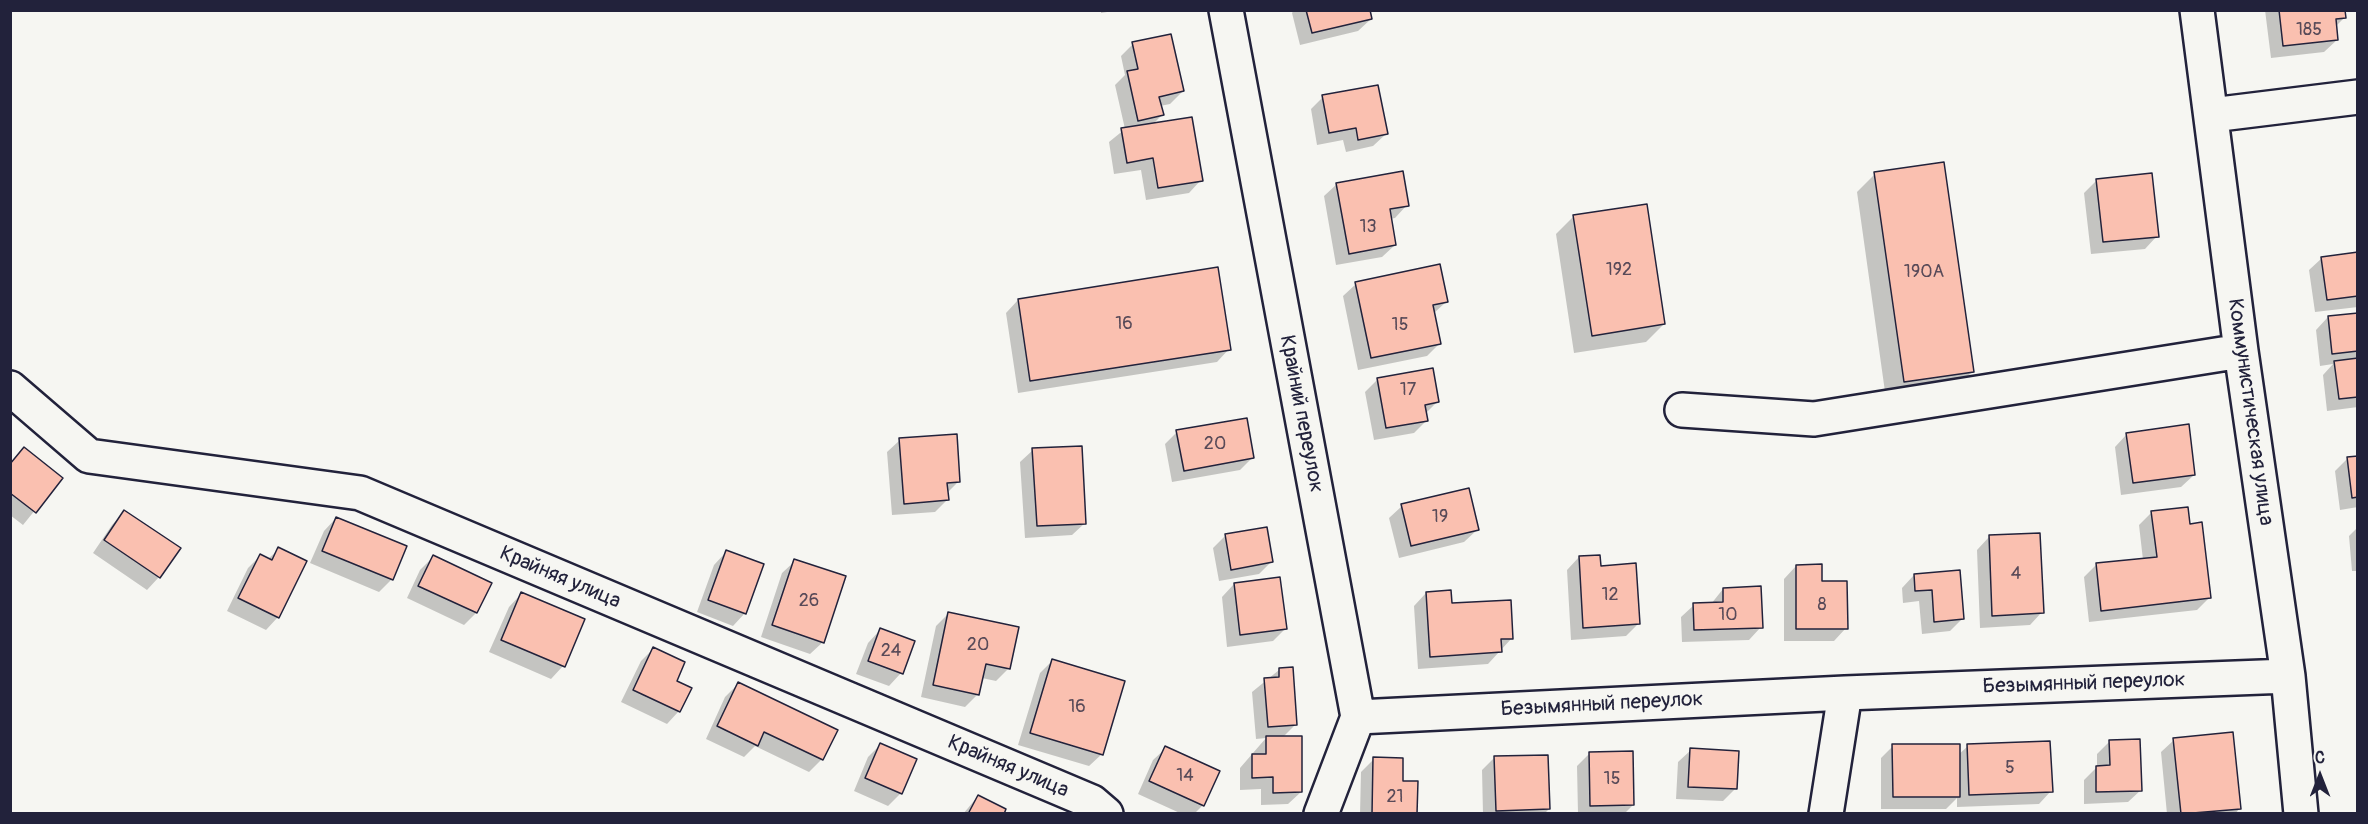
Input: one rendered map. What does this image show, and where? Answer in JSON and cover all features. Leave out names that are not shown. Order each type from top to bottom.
[{"type":"street","name":"Крайний переулок","points":[[1226,10],[1358,717]]},
{"type":"street","name":"Коммунистическая улица","points":[[2197,10],[2241,351],[2288,676],[2301,813]]},
{"type":"street","points":[[2212,115],[2358,97]]},
{"type":"street","points":[[1682,410],[1814,419],[2241,351]]},
{"type":"street","name":"Крайняя улица","points":[[10,388],[89,456],[360,493],[1092,802],[1106,813]]},
{"type":"street","name":"Безымянный переулок","points":[[1358,717],[1845,693],[2288,676]]},
{"type":"street","points":[[1826,813],[1845,693]]},
{"type":"street","points":[[1322,813],[1358,717]]},
{"type":"building","points":[[1306,10],[1370,10],[1372,19],[1312,33]]},
{"type":"building","points":[[2279,10],[2345,10],[2346,18],[2336,19],[2338,40],[2283,46]]},
{"type":"building","points":[[1171,34],[1184,91],[1159,97],[1164,115],[1138,121],[1127,71],[1138,69],[1132,42]]},
{"type":"building","points":[[1378,85],[1388,134],[1358,140],[1356,128],[1329,133],[1322,95]]},
{"type":"building","points":[[1192,117],[1203,181],[1158,188],[1153,158],[1127,163],[1121,128]]},
{"type":"building","points":[[1944,162],[1974,372],[1904,382],[1874,172]]},
{"type":"building","points":[[1403,171],[1409,206],[1390,209],[1396,245],[1349,254],[1336,183]]},
{"type":"building","points":[[2152,173],[2159,237],[2103,242],[2096,179]]},
{"type":"building","points":[[1647,204],[1665,324],[1592,336],[1573,215]]},
{"type":"building","points":[[2358,252],[2358,296],[2327,300],[2321,257]]},
{"type":"building","points":[[1440,264],[1448,302],[1433,305],[1441,344],[1371,358],[1355,282]]},
{"type":"building","points":[[1218,267],[1231,350],[1030,381],[1018,299]]},
{"type":"building","points":[[2358,313],[2358,351],[2332,354],[2328,316]]},
{"type":"building","points":[[2358,358],[2358,397],[2339,399],[2334,361]]},
{"type":"building","points":[[1433,368],[1439,402],[1425,405],[1428,421],[1386,428],[1377,378]]},
{"type":"building","points":[[1247,418],[1254,458],[1184,471],[1176,430]]},
{"type":"building","points":[[2189,424],[2195,475],[2133,483],[2126,433]]},
{"type":"building","points":[[957,434],[960,482],[947,483],[949,500],[904,504],[899,438]]},
{"type":"building","points":[[1082,446],[1086,524],[1037,526],[1032,448]]},
{"type":"building","points":[[24,447],[63,478],[36,513],[10,493],[10,464]]},
{"type":"building","points":[[2358,456],[2358,497],[2352,498],[2347,457]]},
{"type":"building","points":[[1469,488],[1479,530],[1411,546],[1401,504]]},
{"type":"building","points":[[2188,507],[2190,524],[2202,522],[2211,598],[2101,611],[2096,563],[2157,557],[2151,511]]},
{"type":"building","points":[[124,510],[181,548],[160,578],[104,540]]},
{"type":"building","points":[[336,517],[407,546],[393,580],[322,551]]},
{"type":"building","points":[[1267,527],[1273,562],[1231,570],[1225,534]]},
{"type":"building","points":[[2040,533],[2044,613],[1992,616],[1989,535]]},
{"type":"building","points":[[278,547],[307,561],[279,618],[238,598],[260,554],[272,560]]},
{"type":"building","points":[[726,550],[764,564],[746,614],[708,600]]},
{"type":"building","points":[[433,555],[492,583],[477,613],[418,586]]},
{"type":"building","points":[[1600,555],[1601,566],[1636,563],[1640,624],[1583,628],[1579,556]]},
{"type":"building","points":[[794,559],[846,576],[824,643],[772,625]]},
{"type":"building","points":[[1822,564],[1822,581],[1847,581],[1848,629],[1796,629],[1796,565]]},
{"type":"building","points":[[1960,570],[1964,619],[1934,622],[1932,590],[1915,591],[1914,574]]},
{"type":"building","points":[[1280,577],[1287,629],[1240,635],[1234,583]]},
{"type":"building","points":[[1761,586],[1763,628],[1694,630],[1693,603],[1723,602],[1723,588]]},
{"type":"building","points":[[1451,590],[1452,603],[1511,600],[1513,639],[1501,639],[1502,652],[1430,657],[1426,592]]},
{"type":"building","points":[[521,592],[585,619],[565,667],[501,640]]},
{"type":"building","points":[[948,612],[1019,627],[1010,669],[986,664],[979,695],[933,685]]},
{"type":"building","points":[[880,628],[915,641],[903,674],[868,661]]},
{"type":"building","points":[[653,647],[685,662],[677,681],[692,688],[680,712],[633,690]]},
{"type":"building","points":[[1052,659],[1125,681],[1103,755],[1030,733]]},
{"type":"building","points":[[1293,667],[1297,725],[1268,727],[1264,678],[1279,677],[1279,668]]},
{"type":"building","points":[[738,682],[838,730],[823,760],[764,732],[758,746],[717,726]]},
{"type":"building","points":[[2233,732],[2241,809],[2181,814],[2173,738]]},
{"type":"building","points":[[1266,736],[1302,736],[1302,792],[1273,793],[1273,777],[1252,778],[1252,754],[1266,754]]},
{"type":"building","points":[[2140,739],[2142,791],[2096,792],[2096,766],[2110,765],[2109,740]]},
{"type":"building","points":[[2050,741],[2053,792],[1969,795],[1967,744]]},
{"type":"building","points":[[880,743],[917,759],[902,794],[865,778]]},
{"type":"building","points":[[1892,744],[1960,744],[1960,797],[1893,797]]},
{"type":"building","points":[[1165,746],[1220,771],[1204,806],[1149,781]]},
{"type":"building","points":[[1690,748],[1739,751],[1737,789],[1688,787]]},
{"type":"building","points":[[1633,751],[1634,805],[1590,806],[1589,752]]},
{"type":"building","points":[[1548,755],[1550,809],[1496,811],[1494,756]]},
{"type":"building","points":[[1373,757],[1403,758],[1403,781],[1418,781],[1417,814],[1372,814]]},
{"type":"building","points":[[978,795],[1006,809],[1004,814],[968,814]]}]
